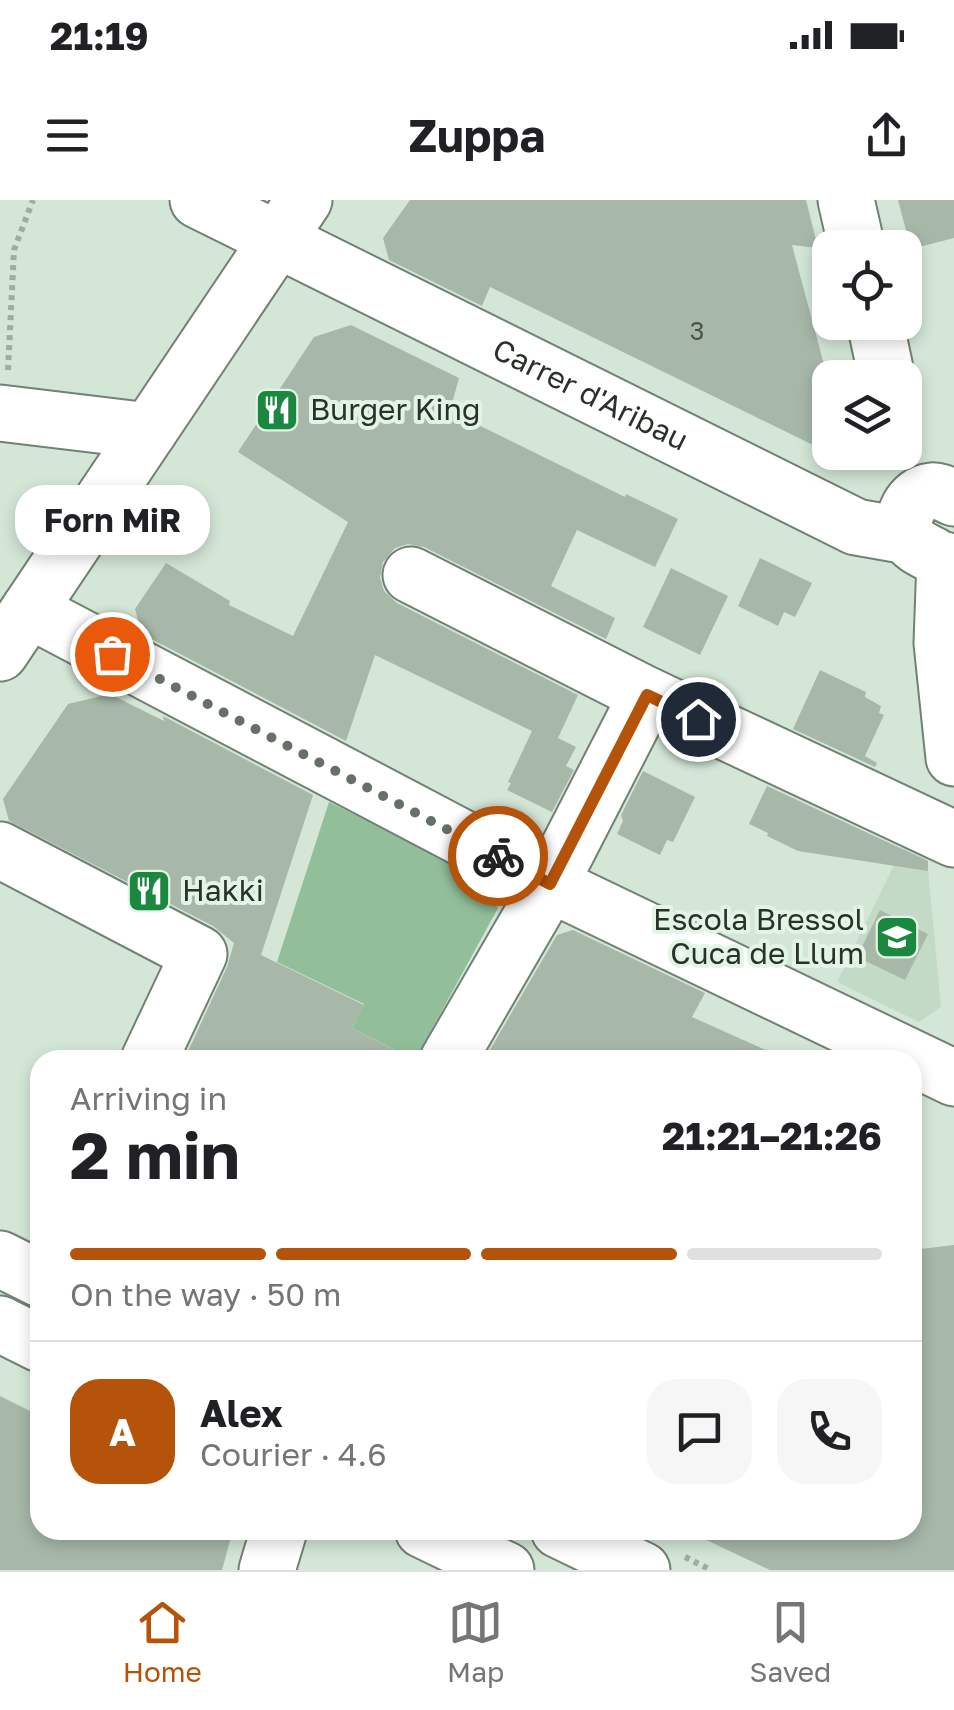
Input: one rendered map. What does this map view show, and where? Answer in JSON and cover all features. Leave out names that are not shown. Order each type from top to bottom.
[{"type":"street","name":"Carrer d'Aribau","points":[[198,200],[290,219],[856,526],[930,518]]},
{"type":"street","points":[[846,200],[853,230]]},
{"type":"street","points":[[290,219],[14,632],[896,1050]]},
{"type":"street","points":[[3,413],[149,431]]},
{"type":"street","points":[[930,518],[954,758]]},
{"type":"street","points":[[412,575],[647,695],[954,839]]},
{"type":"street","points":[[454,1050],[550,884],[647,695]]},
{"type":"street","points":[[0,850],[199,954],[154,1050]]},
{"type":"street","points":[[922,1063],[954,1078]]},
{"type":"street","points":[[0,1260],[30,1274]]},
{"type":"street","points":[[0,1324],[30,1339]]},
{"type":"street","points":[[267,1570],[277,1540]]},
{"type":"street","points":[[444,1540],[506,1570]]},
{"type":"street","points":[[580,1540],[642,1570]]},
{"type":"path","points":[[3,413],[14,250],[33,200]]},
{"type":"shaded area","name":"Escola Bressol Cuca de Llum","points":[[911,830],[925,837],[941,1007],[919,1022],[837,982]]},
{"type":"green space","points":[[329,802],[490,881],[488,896],[498,908],[420,1050],[395,1050],[352,1028],[364,1004],[277,962]]},
{"type":"building","points":[[410,200],[806,200],[814,230],[812,247],[792,245],[812,320],[812,340],[817,340],[823,360],[812,360],[812,445],[490,287],[482,306],[389,260],[383,238]]},
{"type":"building","points":[[898,200],[954,200],[954,238],[922,246],[922,230],[906,230]]},
{"type":"building","points":[[351,325],[459,378],[450,411],[678,519],[655,567],[577,530],[551,586],[615,618],[606,639],[424,547],[408,544],[395,548],[383,562],[380,578],[384,591],[397,603],[578,695],[558,738],[576,747],[566,766],[574,770],[552,812],[507,790],[532,731],[375,655],[346,741],[142,634],[135,609],[166,563],[230,601],[229,605],[293,636],[348,522],[238,452],[314,337]]},
{"type":"building","points":[[760,558],[812,583],[795,617],[784,612],[778,626],[738,606]]},
{"type":"building","points":[[671,568],[728,596],[700,655],[643,627]]},
{"type":"building","points":[[820,670],[866,692],[865,697],[881,706],[879,713],[884,715],[865,756],[877,763],[875,767],[793,729]]},
{"type":"building","points":[[110,694],[164,721],[163,716],[313,795],[261,955],[364,1005],[352,1028],[395,1050],[189,1050],[234,943],[213,926],[9,821],[3,799],[68,704]]},
{"type":"building","points":[[643,771],[695,797],[673,842],[667,840],[660,855],[617,834],[623,821],[621,815]]},
{"type":"building","points":[[767,786],[928,861],[928,871],[798,851],[767,836],[768,833],[749,824]]},
{"type":"building","points":[[880,910],[928,934],[905,980],[857,957]]},
{"type":"building","points":[[573,930],[705,993],[692,1017],[766,1050],[490,1050],[557,935]]},
{"type":"building","points":[[954,1245],[954,1570],[770,1570],[706,1540],[922,1540],[922,1249]]},
{"type":"building","points":[[0,1396],[30,1411],[30,1540],[230,1540],[222,1570],[0,1570]]},
{"type":"way so far","points":[[112,654],[498,856]]},
{"type":"place","name":"Burger King","points":[[277,410]]},
{"type":"place","name":"Forn MiR","points":[[112,654]]},
{"type":"place","name":"Hakki","points":[[149,891]]},
{"type":"place","name":"Escola Bressol Cuca de Llum","points":[[897,937]]},
{"type":"route","points":[[498,856],[550,884],[647,695],[698,719]]}]
